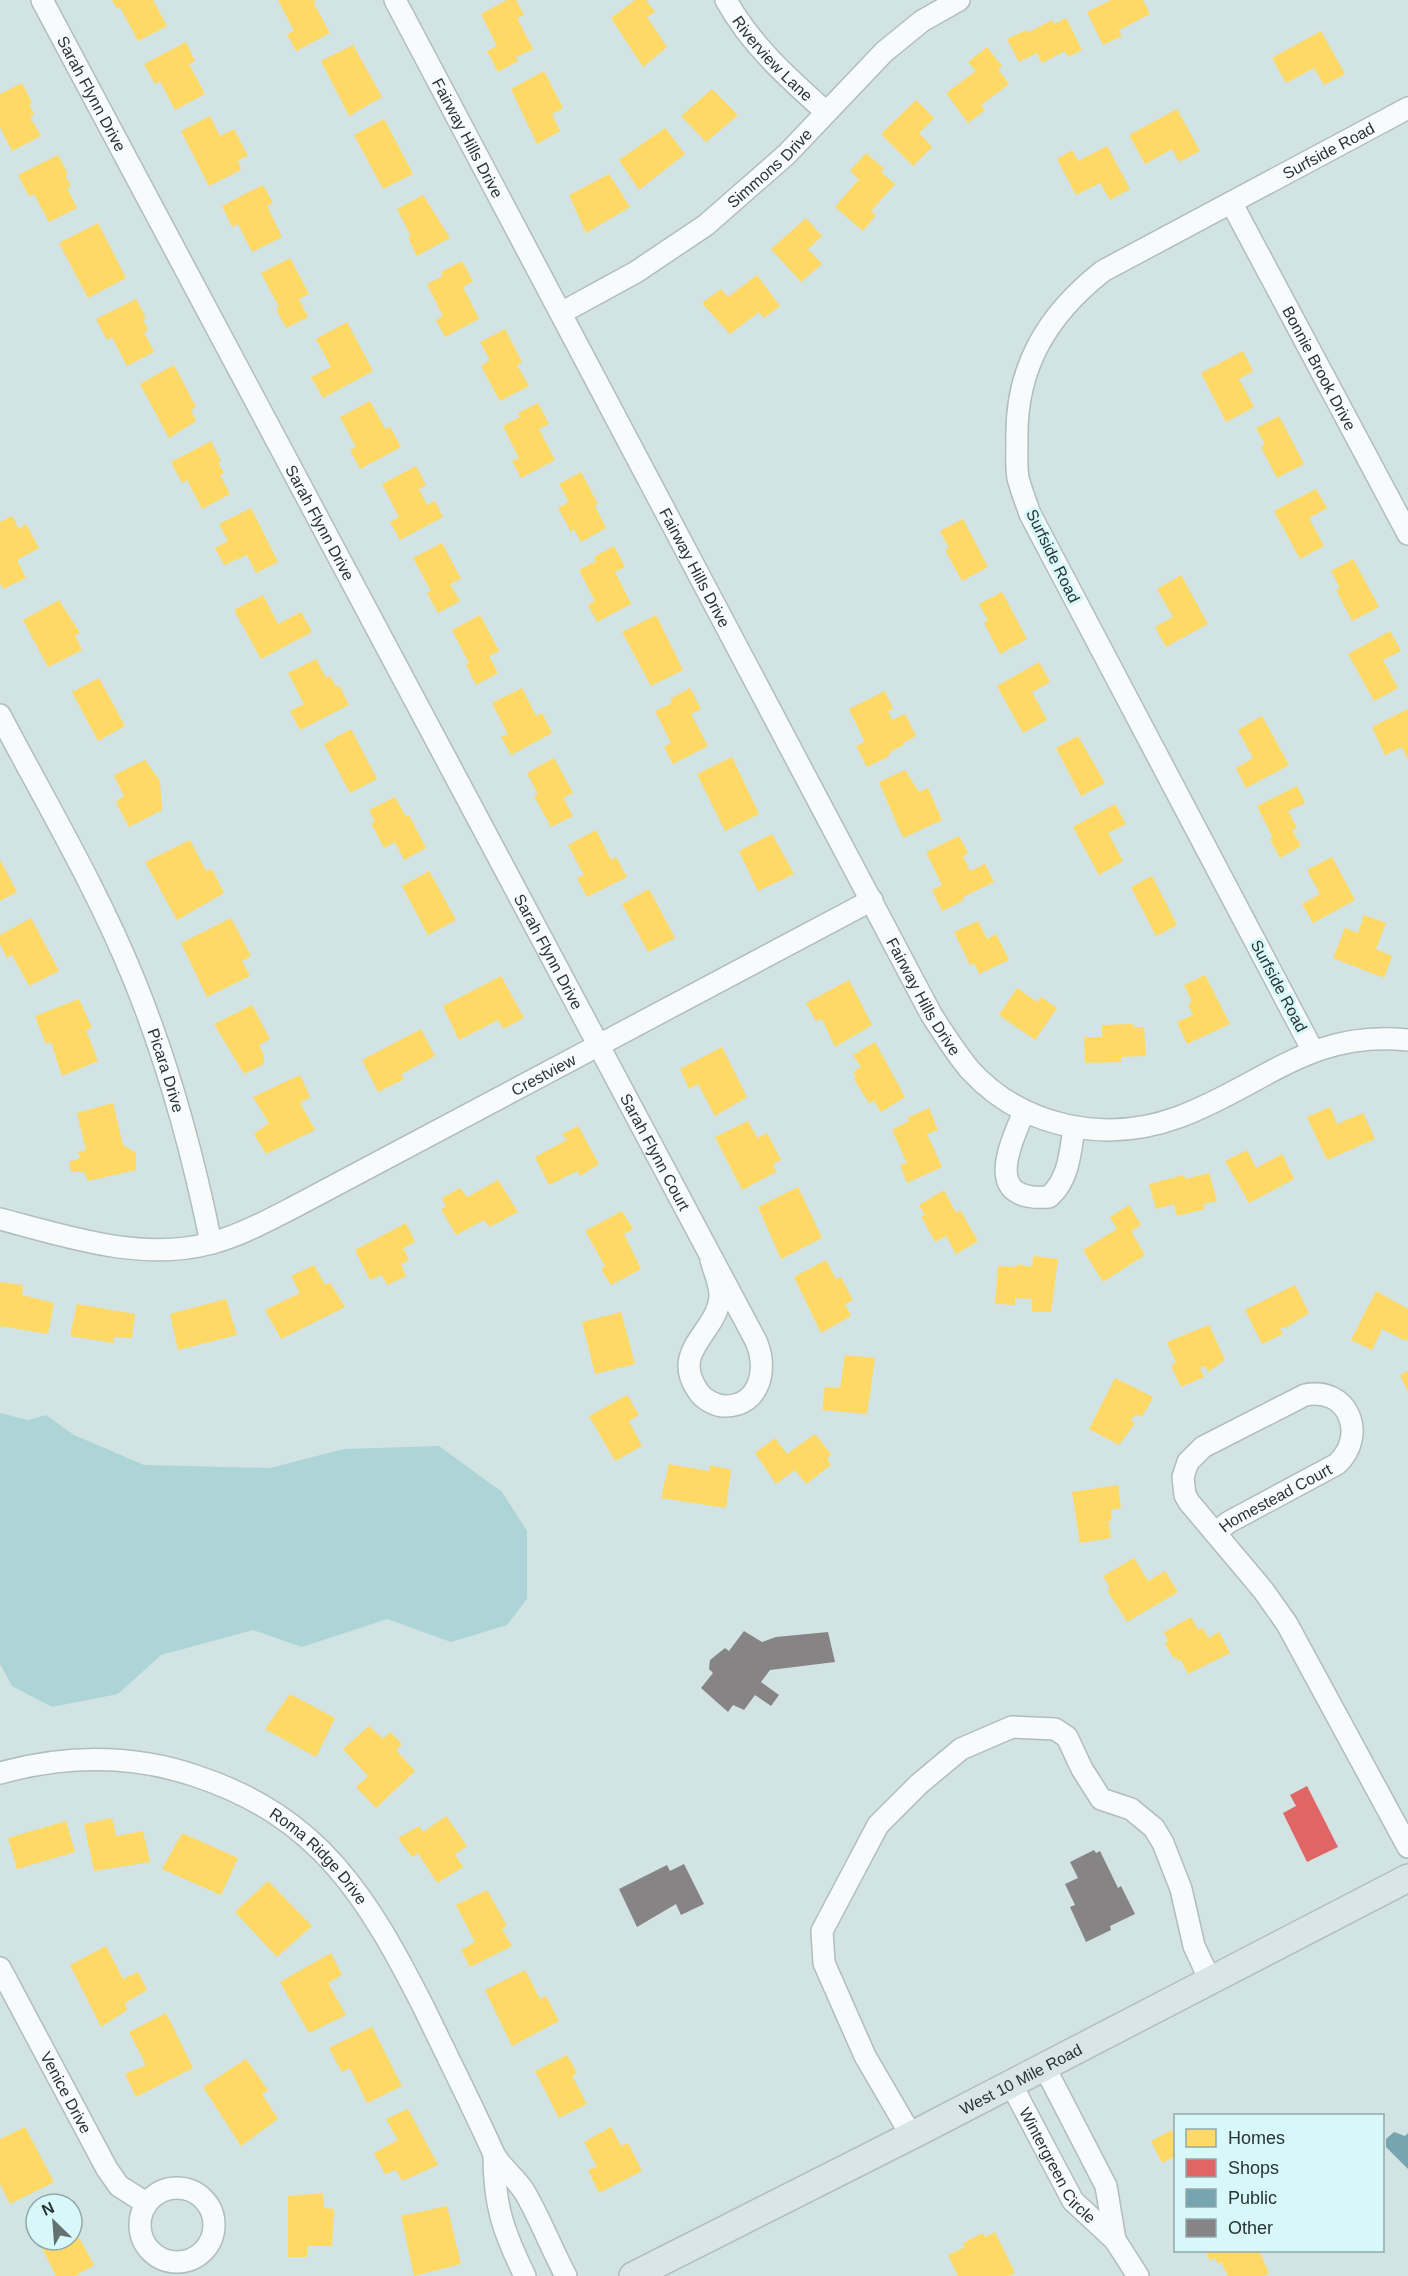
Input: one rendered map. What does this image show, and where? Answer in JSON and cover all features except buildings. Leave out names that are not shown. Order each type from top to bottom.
[{"type":"main road","name":"West 10 Mile Road","points":[[633,2276],[912,2135],[1408,1878]]},
{"type":"street","name":"Sarah Flynn Drive","points":[[42,0],[600,1045]]},
{"type":"street","name":"Fairway Hills Drive","points":[[395,0],[872,900],[949,1043],[970,1070],[991,1089],[1024,1112],[1074,1128],[1115,1130],[1178,1117],[1313,1050],[1356,1040],[1408,1040]]},
{"type":"street","name":"Riverview Lane","points":[[726,0],[734,15],[775,65],[825,111]]},
{"type":"street","name":"Simmons Drive","points":[[561,314],[673,249],[706,225],[787,154],[825,111],[884,52],[922,21],[959,0]]},
{"type":"street","name":"Surfside Road","points":[[1313,1050],[1030,514],[1018,476],[1017,430],[1020,393],[1029,363],[1043,334],[1060,309],[1103,271],[1408,108]]},
{"type":"street","name":"Bonnie Brook Drive","points":[[1232,204],[1408,534]]},
{"type":"street","name":"Picara Drive","points":[[0,715],[93,893],[134,980],[157,1041],[180,1114],[211,1243]]},
{"type":"street","name":"Crestview","points":[[211,1243],[235,1235],[296,1206],[872,900]]},
{"type":"street","name":"Sarah Flynn Court","points":[[600,1045],[711,1260],[756,1341],[763,1366],[761,1381],[754,1392],[741,1403],[725,1406],[713,1403],[700,1395],[692,1382],[689,1366],[691,1352],[714,1318],[720,1296],[711,1260]]},
{"type":"street","points":[[1024,1112],[1006,1161],[1006,1179],[1013,1191],[1020,1196],[1049,1197],[1061,1187],[1074,1128]]},
{"type":"street","points":[[0,1219],[103,1245],[156,1250],[211,1243]]},
{"type":"street","name":"Homestead Court","points":[[1215,1533],[1230,1522],[1337,1464],[1346,1456],[1353,1436],[1350,1416],[1344,1407],[1324,1395],[1305,1395],[1196,1452],[1184,1470],[1185,1495],[1215,1533],[1263,1590],[1287,1624],[1408,1847]]},
{"type":"street","points":[[912,2135],[865,2056],[828,1974],[824,1964],[822,1930],[878,1825],[919,1784],[961,1749],[1012,1727],[1055,1730],[1067,1737],[1082,1769],[1101,1799],[1131,1809],[1154,1828],[1163,1843],[1181,1889],[1194,1946],[1210,1980]]},
{"type":"street","name":"Roma Ridge Drive","points":[[0,1773],[71,1759],[119,1758],[149,1763],[203,1778],[245,1794],[273,1810],[317,1846],[344,1874],[382,1928],[471,2103],[494,2155],[524,2191],[566,2276]]},
{"type":"street","name":"Venice Drive","points":[[0,1968],[108,2169],[119,2186],[146,2203]]},
{"type":"street","name":"Wintergreen Circle","points":[[1044,2066],[1106,2186],[1115,2240]]},
{"type":"street","name":"Wintergreen Circle","points":[[1011,2084],[1073,2201],[1115,2240],[1138,2276]]},
{"type":"street","name":"Roma Ridge Drive","points":[[494,2155],[497,2208],[507,2240],[525,2276]]},
{"type":"shaded area","points":[[0,1413],[28,1420],[46,1415],[74,1435],[144,1465],[270,1468],[344,1449],[439,1446],[502,1492],[527,1531],[527,1599],[507,1625],[451,1642],[387,1619],[302,1647],[253,1630],[161,1655],[118,1694],[52,1707],[12,1686],[0,1664]]}]
